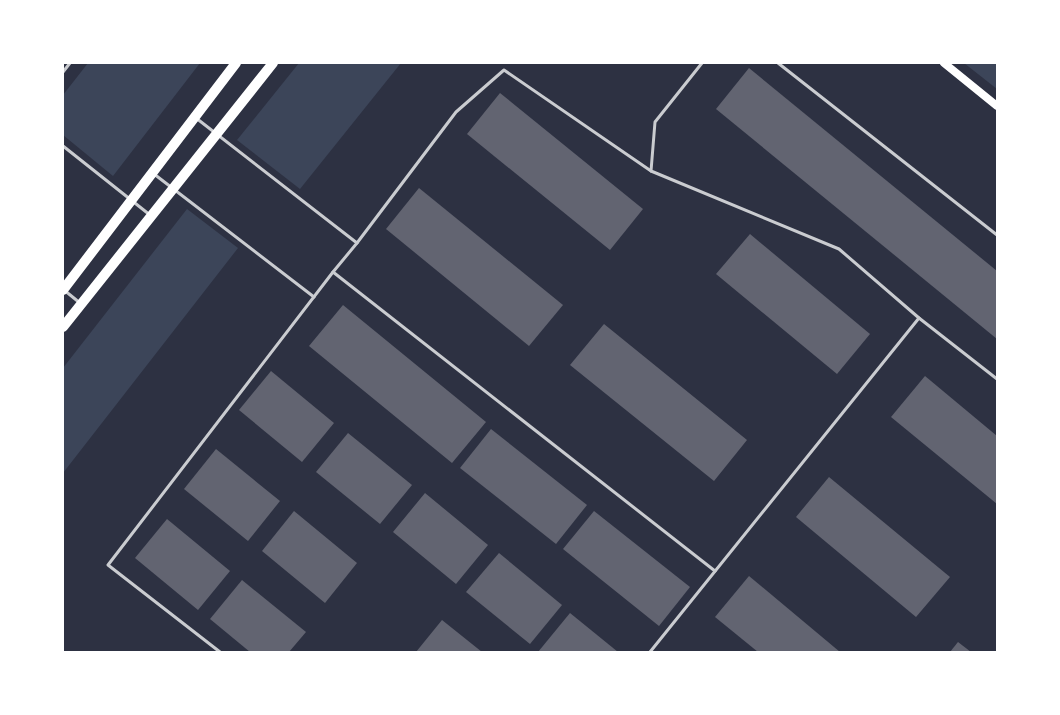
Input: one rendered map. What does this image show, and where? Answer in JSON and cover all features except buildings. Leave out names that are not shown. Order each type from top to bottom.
[{"type":"main road","points":[[63,289],[236,63]]},
{"type":"main road","points":[[63,327],[273,63]]},
{"type":"main road","points":[[944,63],[997,106]]},
{"type":"lane","points":[[63,72],[70,63]]},
{"type":"lane","points":[[651,171],[655,122],[702,63]]},
{"type":"lane","points":[[778,63],[997,235]]},
{"type":"lane","points":[[220,652],[108,565],[333,272],[357,243],[456,112],[504,70],[651,171],[839,249],[919,318],[997,379]]},
{"type":"lane","points":[[195,117],[357,243]]},
{"type":"lane","points":[[63,146],[152,216]]},
{"type":"lane","points":[[152,173],[314,297]]},
{"type":"lane","points":[[333,272],[715,570]]},
{"type":"lane","points":[[63,289],[82,304]]},
{"type":"lane","points":[[650,652],[919,318]]},
{"type":"shaded area","points":[[88,63],[200,63],[113,176],[63,135],[63,95]]},
{"type":"shaded area","points":[[299,63],[401,63],[300,189],[237,140]]},
{"type":"shaded area","points":[[964,63],[997,63],[997,89]]},
{"type":"shaded area","points":[[187,209],[238,248],[63,473],[63,368]]}]
